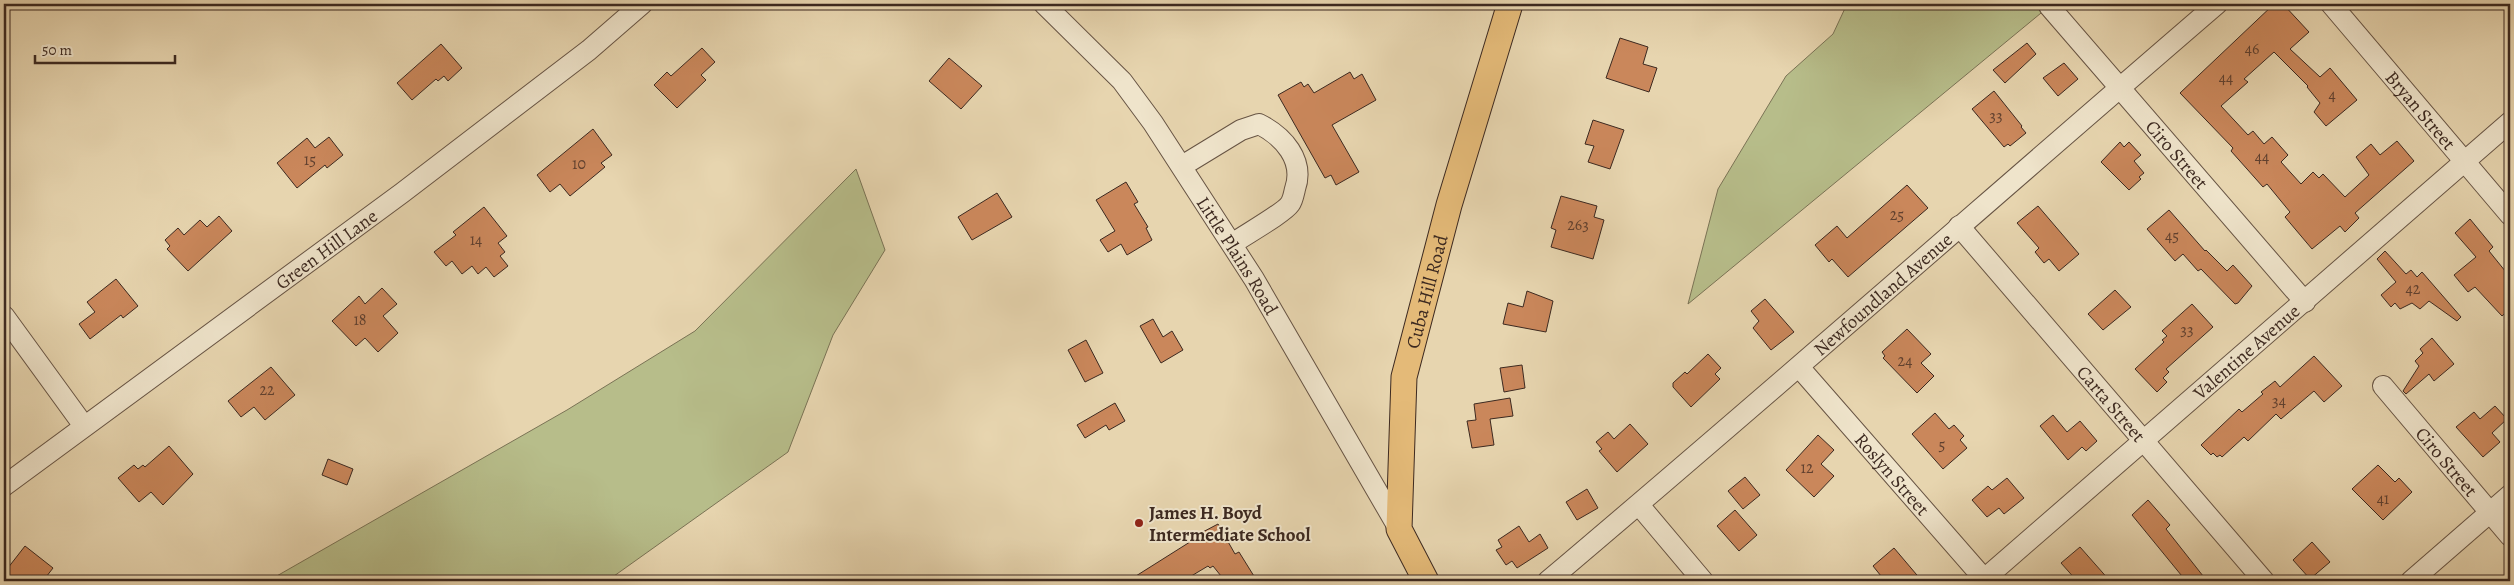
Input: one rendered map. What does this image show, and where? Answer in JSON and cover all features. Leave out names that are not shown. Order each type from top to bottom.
[{"type":"main road","name":"Cuba Hill Road","points":[[1426,581],[1399,529],[1404,377],[1449,204],[1510,4]]},
{"type":"street","name":"Green Hill Lane","points":[[4,486],[402,193],[590,50],[642,4]]},
{"type":"street","name":"Newfoundland Avenue","points":[[1548,581],[1891,288],[1959,226],[2217,4]]},
{"type":"street","name":"Bryan Street","points":[[2331,4],[2510,215]]},
{"type":"street","name":"Ciro Street","points":[[2049,6],[2305,302]]},
{"type":"street","name":"Little Plains Road","points":[[1054,7],[1122,80],[1182,166],[1232,244],[1317,385],[1399,529]]},
{"type":"street","name":"Valentine Avenue","points":[[1984,581],[2510,122]]},
{"type":"street","points":[[1182,166],[1241,130],[1259,124],[1274,132],[1288,145],[1296,165],[1297,182],[1290,204],[1232,244]]},
{"type":"street","name":"Carta Street","points":[[1959,226],[2264,581]]},
{"type":"street","points":[[4,316],[84,426]]},
{"type":"street","name":"Roslyn Street","points":[[1799,367],[1984,581]]},
{"type":"street","name":"Ciro Street","points":[[2382,386],[2510,536]]},
{"type":"street","points":[[2411,581],[2510,495]]},
{"type":"street","points":[[1639,504],[1703,581]]},
{"type":"green space","points":[[1847,4],[2052,4],[1688,304],[1718,189],[1786,76],[1833,34]]},
{"type":"green space","points":[[856,169],[885,250],[833,335],[788,452],[607,581],[268,581],[567,410],[695,331]]},
{"type":"building","points":[[2274,4],[2283,4],[2309,32],[2290,49],[2320,77],[2330,68],[2357,100],[2326,126],[2314,112],[2320,103],[2308,86],[2274,52],[2244,79],[2248,82],[2221,106],[2248,135],[2253,131],[2264,144],[2272,137],[2288,155],[2281,162],[2301,184],[2313,172],[2319,178],[2323,174],[2345,197],[2369,175],[2356,157],[2371,144],[2380,155],[2397,141],[2414,161],[2355,213],[2359,218],[2345,232],[2340,226],[2312,249],[2285,217],[2290,212],[2267,184],[2263,187],[2231,151],[2233,148],[2180,93]]},
{"type":"building","points":[[1620,38],[1648,47],[1643,64],[1657,68],[1649,92],[1606,78]]},
{"type":"building","points":[[2027,43],[2036,54],[2005,83],[1993,70]]},
{"type":"building","points":[[441,44],[462,68],[448,81],[444,76],[438,81],[436,79],[412,100],[397,83]]},
{"type":"building","points":[[702,48],[715,62],[701,75],[706,80],[677,108],[654,85],[667,72],[671,76]]},
{"type":"building","points":[[949,58],[982,86],[961,109],[929,81]]},
{"type":"building","points":[[2064,63],[2078,79],[2058,96],[2043,78]]},
{"type":"building","points":[[1350,72],[1354,79],[1362,74],[1376,100],[1332,125],[1359,172],[1336,185],[1331,175],[1325,178],[1278,95],[1301,82],[1304,87],[1308,84],[1314,93]]},
{"type":"building","points":[[1994,91],[2026,133],[2010,146],[2008,144],[2004,147],[1972,109]]},
{"type":"building","points":[[1593,120],[1624,130],[1610,169],[1588,162],[1594,146],[1585,144]]},
{"type":"building","points":[[593,129],[612,155],[601,163],[605,167],[570,196],[560,184],[550,192],[537,175]]},
{"type":"building","points":[[329,137],[343,155],[327,168],[325,165],[297,188],[277,163],[307,138],[315,148]]},
{"type":"building","points":[[2120,142],[2124,147],[2129,142],[2141,155],[2134,161],[2144,173],[2139,177],[2141,179],[2129,190],[2101,162]]},
{"type":"building","points":[[1126,182],[1138,202],[1134,204],[1148,227],[1146,228],[1152,240],[1127,255],[1121,244],[1108,252],[1100,240],[1115,231],[1096,200]]},
{"type":"building","points":[[1907,185],[1928,208],[1848,277],[1832,259],[1829,262],[1815,245],[1837,226],[1847,238]]},
{"type":"building","points":[[997,193],[1012,217],[972,240],[958,217]]},
{"type":"building","points":[[1561,196],[1597,206],[1594,217],[1604,220],[1593,259],[1551,247],[1556,230],[1551,228]]},
{"type":"building","points":[[2038,206],[2079,254],[2059,271],[2049,259],[2044,263],[2035,252],[2039,248],[2017,223]]},
{"type":"building","points":[[484,207],[507,236],[498,243],[505,252],[500,256],[508,266],[494,277],[486,267],[478,274],[472,266],[462,274],[452,261],[446,266],[434,252],[456,235],[453,232]]},
{"type":"building","points":[[2169,210],[2205,251],[2227,271],[2233,265],[2252,286],[2238,303],[2235,304],[2201,269],[2198,271],[2183,254],[2175,261],[2147,229]]},
{"type":"building","points":[[219,216],[232,231],[188,271],[167,249],[170,246],[165,240],[178,228],[184,235],[200,220],[207,227]]},
{"type":"building","points":[[2470,219],[2493,247],[2489,251],[2510,277],[2510,309],[2502,316],[2475,287],[2468,292],[2454,275],[2476,257],[2455,233]]},
{"type":"building","points":[[2385,251],[2406,274],[2411,270],[2417,277],[2422,272],[2461,317],[2457,321],[2429,301],[2420,309],[2412,303],[2400,309],[2395,303],[2391,307],[2381,295],[2396,282],[2377,259]]},
{"type":"building","points":[[116,279],[138,306],[123,318],[121,315],[90,339],[79,324],[95,312],[87,302]]},
{"type":"building","points":[[382,288],[397,304],[383,316],[398,333],[378,352],[365,338],[356,346],[332,321],[359,296],[365,304]]},
{"type":"building","points":[[2115,290],[2131,307],[2103,330],[2088,314]]},
{"type":"building","points":[[1527,291],[1553,301],[1546,332],[1503,324],[1508,303],[1523,307]]},
{"type":"building","points":[[1765,299],[1794,332],[1771,350],[1753,328],[1759,321],[1751,311]]},
{"type":"building","points":[[2192,304],[2213,327],[2166,369],[2169,372],[2163,378],[2167,382],[2157,392],[2135,369],[2164,342],[2162,340],[2167,336],[2162,331]]},
{"type":"building","points":[[1153,319],[1163,337],[1172,331],[1183,350],[1161,363],[1140,326]]},
{"type":"building","points":[[1907,329],[1931,354],[1921,363],[1934,376],[1917,393],[1883,358],[1885,356],[1882,352]]},
{"type":"building","points":[[2432,338],[2454,364],[2434,381],[2429,374],[2406,394],[2403,391],[2419,366],[2415,361],[2423,353],[2420,349]]},
{"type":"building","points":[[1086,340],[1103,373],[1085,382],[1068,350]]},
{"type":"building","points":[[1708,354],[1721,368],[1715,374],[1720,379],[1691,407],[1673,387],[1673,383],[1685,372],[1687,374]]},
{"type":"building","points":[[2314,356],[2342,386],[2324,402],[2314,391],[2281,419],[2276,414],[2248,441],[2244,437],[2222,457],[2220,455],[2217,457],[2213,453],[2211,455],[2201,445],[2239,409],[2242,412],[2263,394],[2261,392],[2275,381],[2280,387]]},
{"type":"building","points":[[1522,365],[1525,388],[1504,392],[1500,368]]},
{"type":"building","points":[[271,367],[295,395],[265,420],[254,407],[241,417],[228,401]]},
{"type":"building","points":[[1510,398],[1513,416],[1490,419],[1494,445],[1472,448],[1467,421],[1476,420],[1474,404]]},
{"type":"building","points":[[1115,403],[1125,421],[1109,430],[1106,425],[1085,438],[1077,425]]},
{"type":"building","points":[[2495,406],[2507,419],[2492,433],[2500,442],[2483,457],[2456,427],[2474,412],[2480,419]]},
{"type":"building","points":[[1935,413],[1949,429],[1954,425],[1964,436],[1960,440],[1967,448],[1943,469],[1912,434]]},
{"type":"building","points":[[2053,415],[2067,432],[2080,421],[2097,441],[2086,451],[2082,447],[2068,460],[2040,426]]},
{"type":"building","points":[[1630,424],[1648,444],[1617,472],[1599,451],[1602,449],[1596,442],[1608,432],[1614,439]]},
{"type":"building","points":[[1818,435],[1834,450],[1821,464],[1834,476],[1814,497],[1786,470]]},
{"type":"building","points":[[169,446],[193,474],[163,505],[151,492],[139,502],[118,478],[134,465],[138,469],[143,465],[145,467]]},
{"type":"building","points":[[328,459],[353,469],[347,485],[322,475]]},
{"type":"building","points":[[2378,465],[2395,482],[2399,478],[2412,492],[2383,520],[2352,489]]},
{"type":"building","points":[[1745,477],[1760,495],[1743,509],[1728,491]]},
{"type":"building","points":[[2007,478],[2024,498],[2004,514],[1999,508],[1987,517],[1972,500],[1988,486],[1992,490]]},
{"type":"building","points":[[1587,489],[1598,508],[1577,520],[1566,502]]},
{"type":"building","points":[[2148,500],[2170,525],[2166,529],[2207,581],[2186,581],[2132,515]]},
{"type":"building","points":[[1735,510],[1757,535],[1739,551],[1717,526]]},
{"type":"building","points":[[1218,524],[1235,554],[1239,552],[1257,581],[1225,581],[1213,566],[1210,568],[1208,566],[1183,581],[1128,581],[1201,535],[1199,534]]},
{"type":"building","points":[[1519,526],[1529,542],[1540,534],[1548,548],[1517,568],[1512,561],[1506,565],[1496,550],[1502,547],[1498,540]]},
{"type":"building","points":[[2312,542],[2330,562],[2310,579],[2293,560]]},
{"type":"building","points":[[25,546],[53,568],[43,581],[4,581],[4,573]]},
{"type":"building","points":[[2080,547],[2110,581],[2077,581],[2061,563]]},
{"type":"building","points":[[1894,548],[1922,581],[1885,581],[1873,566]]},
{"type":"place","name":"James H. Boyd Intermediate School","points":[[1139,523]]}]
